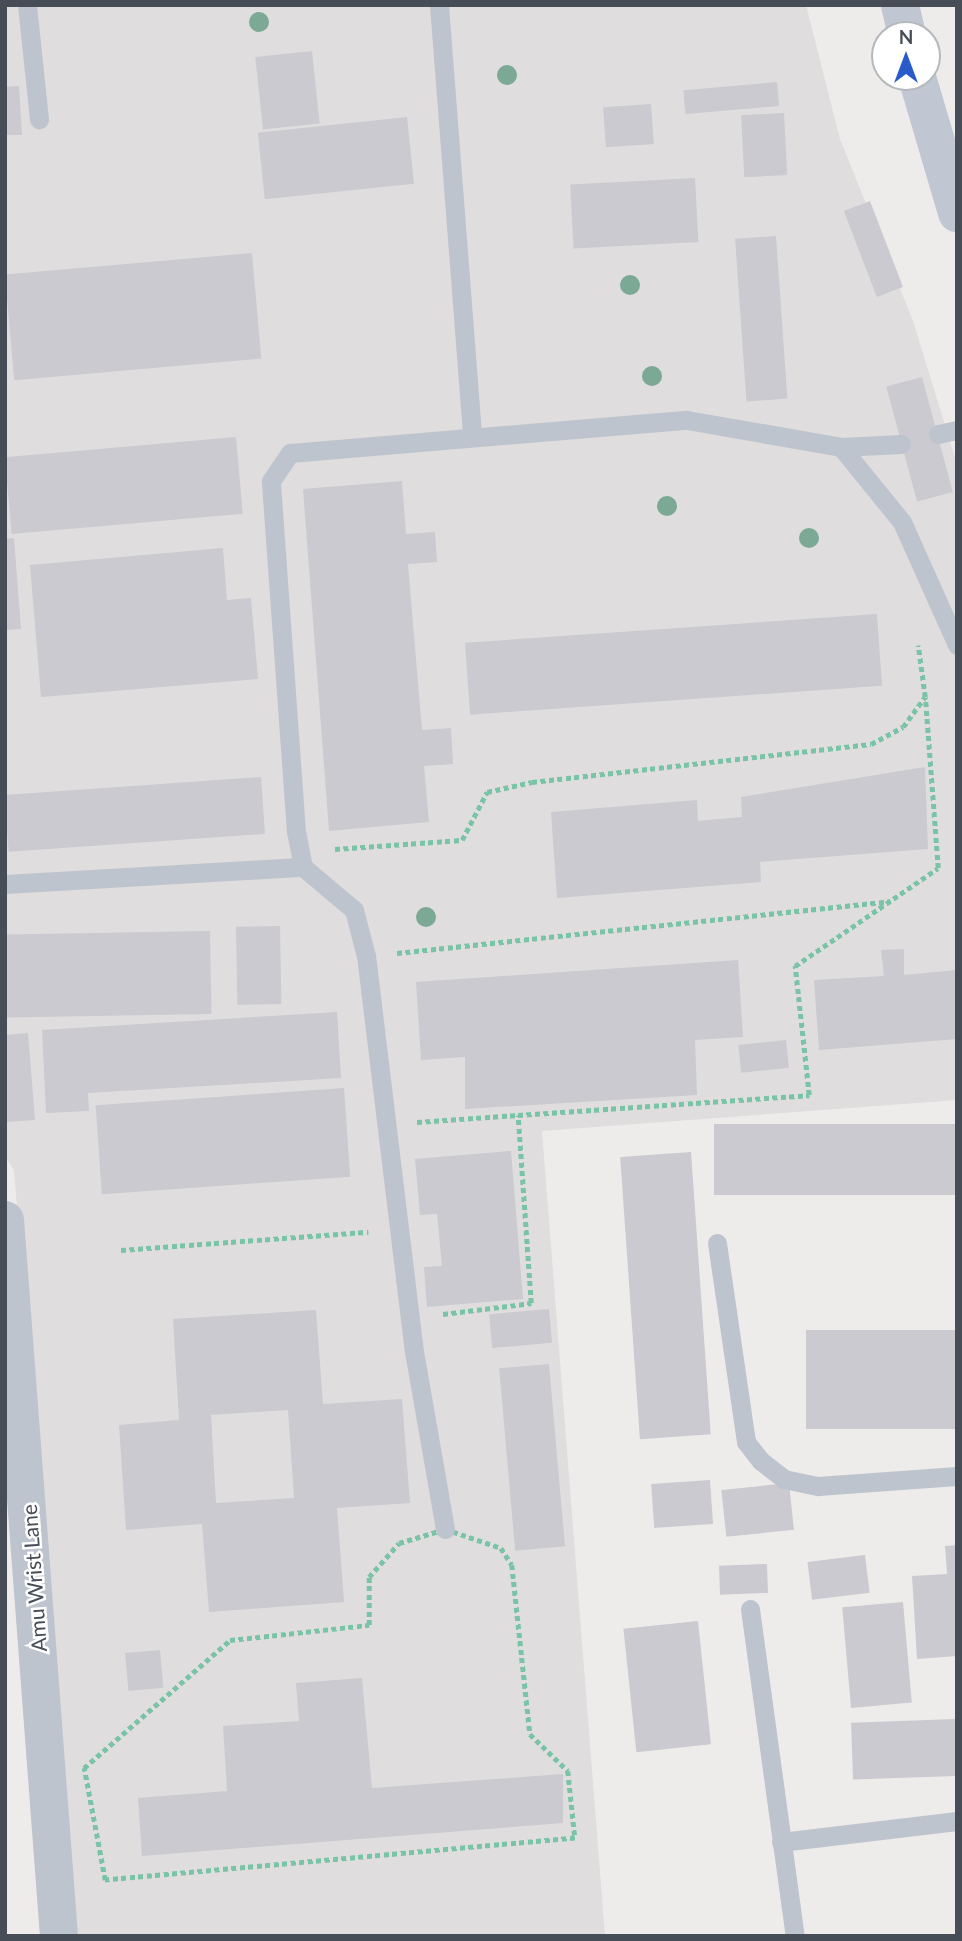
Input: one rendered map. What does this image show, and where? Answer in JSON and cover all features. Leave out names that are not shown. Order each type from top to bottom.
[{"type":"main road","points":[[922,91],[957,213]]},
{"type":"street","name":"Amu Wrist Lane","points":[[5,1220],[59,1936]]},
{"type":"lane","points":[[27,5],[39,119]]},
{"type":"lane","points":[[439,5],[472,434]]},
{"type":"lane","points":[[445,1529],[411,1318],[366,956],[354,909],[301,859],[270,508],[277,466],[290,453],[472,434],[687,420],[841,447],[901,443]]},
{"type":"lane","points":[[841,447],[902,522],[957,645]]},
{"type":"lane","points":[[5,884],[301,859]]},
{"type":"lane","points":[[717,1244],[746,1442],[761,1461],[784,1479],[818,1486],[957,1476]]},
{"type":"lane","points":[[750,1609],[795,1936]]},
{"type":"lane","points":[[781,1842],[957,1821]]},
{"type":"path","points":[[387,1124],[809,1095],[795,967],[938,868],[925,697],[916,630]]},
{"type":"path","points":[[301,859],[462,840],[487,792],[532,782],[871,744],[903,727],[925,697]]},
{"type":"path","points":[[366,956],[890,900]]},
{"type":"path","points":[[411,1318],[531,1303],[518,1115]]},
{"type":"path","points":[[121,1250],[400,1230]]},
{"type":"path","points":[[445,1529],[501,1548],[512,1565],[530,1734],[568,1771],[575,1838],[105,1880],[84,1768],[230,1640],[369,1625],[369,1577],[399,1543],[445,1529]]},
{"type":"shaded area","points":[[5,5],[806,5],[840,139],[913,321],[957,464],[957,1100],[542,1131],[605,1936],[74,1936],[14,1170],[5,1157]]},
{"type":"building","points":[[312,51],[320,124],[263,130],[255,57]]},
{"type":"building","points":[[777,82],[779,106],[685,114],[683,90]]},
{"type":"building","points":[[19,86],[22,135],[5,135],[5,87]]},
{"type":"building","points":[[651,104],[654,144],[606,147],[603,107]]},
{"type":"building","points":[[784,113],[787,175],[744,177],[741,115]]},
{"type":"building","points":[[407,117],[414,184],[265,199],[258,133]]},
{"type":"building","points":[[695,178],[698,242],[574,248],[570,185]]},
{"type":"building","points":[[870,201],[903,287],[877,297],[844,211]]},
{"type":"building","points":[[776,236],[787,399],[746,401],[735,239]]},
{"type":"building","points":[[252,253],[261,359],[14,380],[5,275]]},
{"type":"building","points":[[922,377],[953,492],[917,502],[886,387]]},
{"type":"building","points":[[236,437],[243,514],[12,534],[5,457]]},
{"type":"building","points":[[402,481],[406,534],[435,532],[437,562],[408,564],[422,730],[451,728],[453,764],[424,766],[429,822],[329,831],[303,489]]},
{"type":"building","points":[[14,538],[21,629],[5,630],[5,539]]},
{"type":"building","points":[[223,548],[227,600],[251,598],[258,679],[41,697],[30,565]]},
{"type":"building","points":[[877,614],[882,686],[470,715],[465,643]]},
{"type":"building","points":[[925,767],[928,849],[760,862],[761,882],[557,898],[551,812],[697,800],[698,821],[742,817],[741,797]]},
{"type":"building","points":[[261,777],[265,834],[9,852],[5,795]]},
{"type":"building","points":[[280,926],[281,1004],[237,1005],[236,927]]},
{"type":"building","points":[[210,931],[211,1014],[6,1018],[5,935]]},
{"type":"building","points":[[904,949],[904,975],[957,970],[957,1039],[819,1050],[814,980],[884,976],[881,950]]},
{"type":"building","points":[[738,960],[743,1037],[695,1040],[697,1095],[465,1109],[465,1057],[421,1060],[416,982]]},
{"type":"building","points":[[337,1012],[341,1078],[88,1093],[89,1111],[46,1113],[42,1030]]},
{"type":"building","points":[[28,1033],[35,1120],[5,1122],[5,1035]]},
{"type":"building","points":[[786,1040],[789,1068],[741,1073],[738,1045]]},
{"type":"building","points":[[344,1088],[350,1177],[102,1194],[96,1105]]},
{"type":"building","points":[[714,1124],[957,1124],[957,1195],[714,1195]]},
{"type":"building","points":[[511,1151],[523,1299],[427,1307],[424,1267],[442,1266],[437,1214],[420,1215],[415,1159]]},
{"type":"building","points":[[691,1152],[711,1434],[640,1439],[620,1157]]},
{"type":"building","points":[[549,1309],[552,1343],[492,1348],[489,1314]]},
{"type":"building","points":[[316,1310],[323,1404],[402,1399],[410,1503],[337,1508],[344,1602],[209,1612],[202,1524],[126,1530],[119,1425],[179,1420],[173,1319]],"holes":[[[288,1410],[294,1498],[216,1503],[211,1415]]]},
{"type":"building","points":[[806,1330],[957,1330],[957,1429],[806,1429]]},
{"type":"building","points":[[549,1364],[565,1546],[515,1551],[499,1368]]},
{"type":"building","points":[[710,1480],[713,1524],[654,1528],[651,1484]]},
{"type":"building","points":[[789,1483],[794,1530],[726,1537],[721,1490]]},
{"type":"building","points":[[957,1545],[957,1656],[917,1659],[912,1576],[947,1574],[945,1546]]},
{"type":"building","points":[[865,1555],[870,1593],[812,1600],[807,1562]]},
{"type":"building","points":[[767,1564],[768,1593],[720,1595],[719,1566]]},
{"type":"building","points":[[903,1602],[912,1703],[851,1708],[842,1607]]},
{"type":"building","points":[[698,1621],[711,1744],[636,1752],[623,1629]]},
{"type":"building","points":[[160,1650],[163,1688],[128,1691],[125,1653]]},
{"type":"building","points":[[362,1678],[372,1788],[563,1774],[563,1823],[142,1856],[138,1798],[227,1791],[223,1726],[299,1721],[296,1683]]},
{"type":"building","points":[[955,1719],[957,1776],[853,1780],[851,1723]]}]
